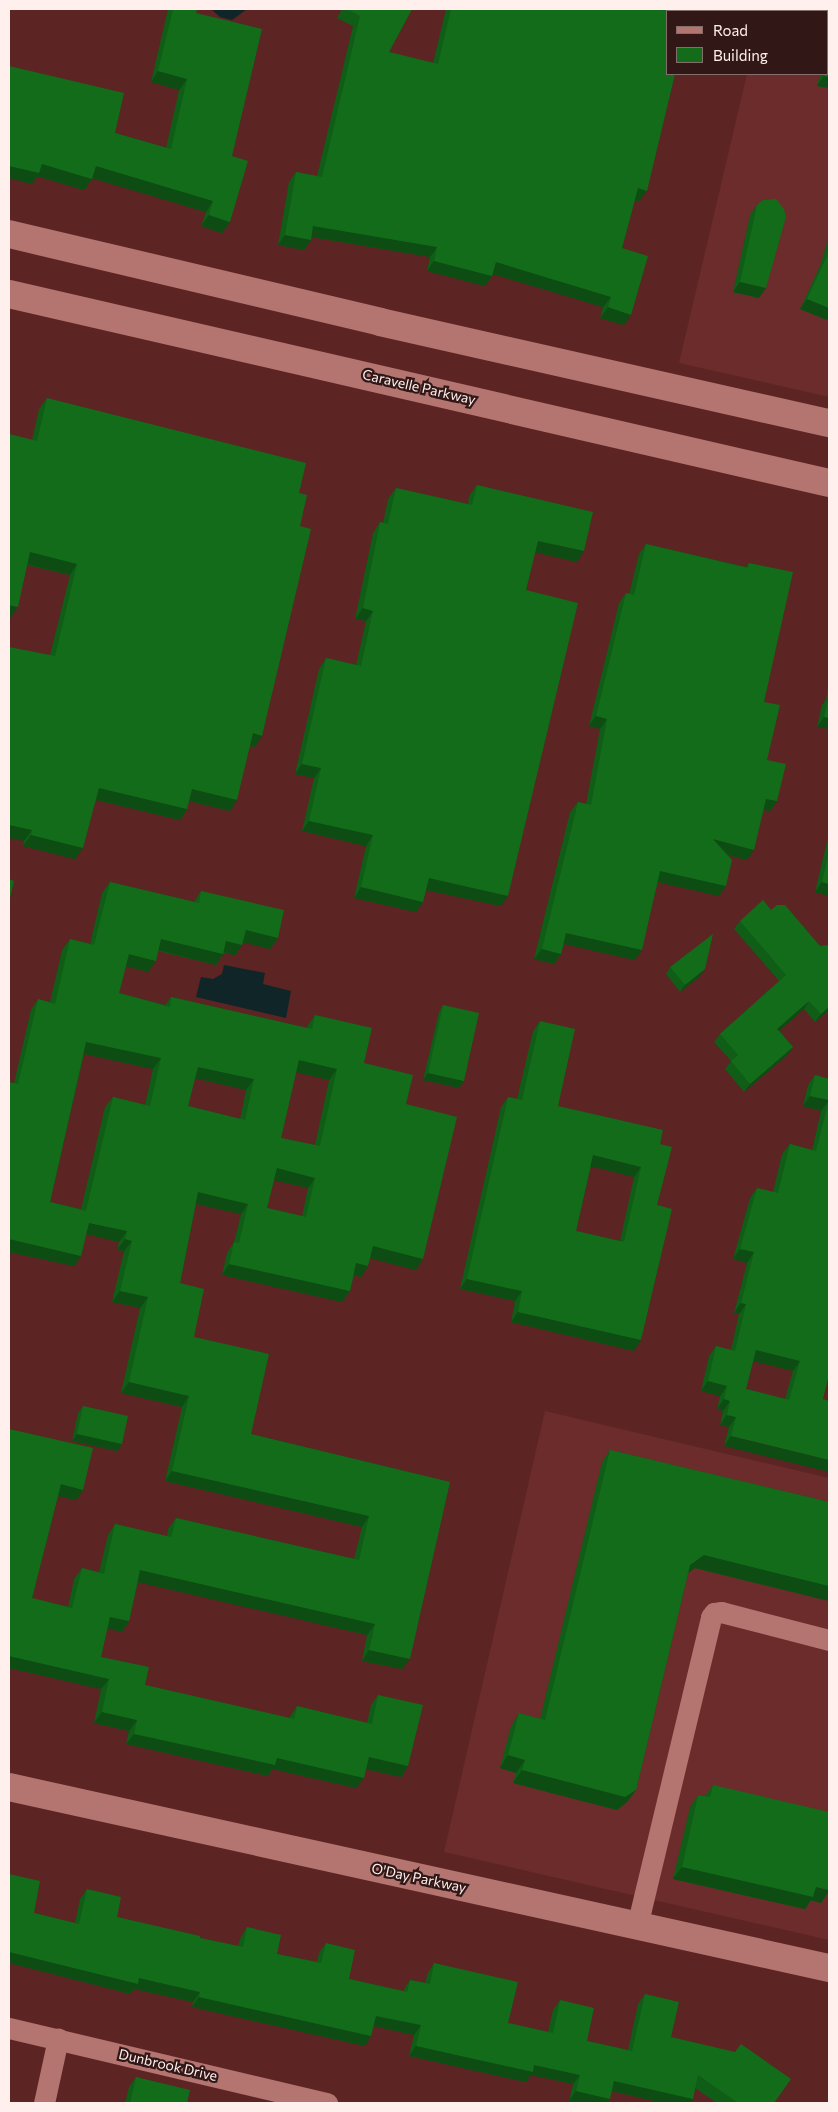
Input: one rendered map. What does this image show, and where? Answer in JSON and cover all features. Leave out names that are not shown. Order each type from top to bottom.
[{"type":"street","points":[[9,234],[380,322],[829,423]]},
{"type":"street","name":"Caravelle Parkway","points":[[9,294],[829,483]]},
{"type":"street","points":[[637,1926],[711,1617],[714,1613],[721,1612],[829,1640]]},
{"type":"street","name":"O'Day Parkway","points":[[9,1786],[829,1968]]},
{"type":"street","name":"Dunbrook Drive","points":[[9,2028],[327,2103]]},
{"type":"street","points":[[44,2103],[58,2039]]},
{"type":"shaded area","points":[[829,9],[829,397],[679,363],[747,75],[828,75],[828,10],[762,10]]},
{"type":"shaded area","points":[[545,1411],[829,1478],[829,1940],[444,1852]]},
{"type":"water","points":[[211,9],[247,9],[232,20],[220,17]]},
{"type":"water","points":[[224,965],[265,973],[263,984],[291,991],[286,1018],[196,997],[201,977],[213,979],[222,974]]},
{"type":"building","points":[[173,9],[197,9],[196,13],[262,29],[232,156],[248,161],[230,222],[209,215],[213,201],[96,166],[92,179],[42,164],[39,173],[9,166],[9,66],[124,93],[115,133],[171,149],[187,79],[158,71]]},
{"type":"building","points":[[347,9],[412,9],[389,52],[438,64],[451,9],[688,9],[666,10],[666,75],[675,75],[647,191],[638,188],[622,248],[648,256],[631,315],[608,307],[611,297],[496,262],[492,276],[434,261],[437,247],[313,226],[311,240],[285,235],[296,172],[322,177],[360,16]]},
{"type":"building","points":[[829,51],[829,77],[824,76],[828,75]]},
{"type":"building","points":[[776,199],[784,209],[786,217],[766,288],[740,282],[757,205],[763,200]]},
{"type":"building","points":[[829,248],[829,308],[807,299]]},
{"type":"building","points":[[47,398],[306,463],[299,493],[307,495],[300,526],[311,529],[262,736],[253,733],[237,800],[192,789],[187,809],[99,788],[83,848],[31,835],[32,830],[9,825],[9,647],[55,656],[77,564],[30,552],[18,607],[9,605],[9,434],[37,441]]},
{"type":"building","points":[[477,485],[593,512],[584,551],[538,541],[526,590],[578,603],[508,896],[429,878],[423,902],[361,887],[373,835],[309,821],[321,768],[302,764],[326,658],[361,666],[373,611],[363,608],[380,522],[388,524],[396,488],[472,505]]},
{"type":"building","points":[[646,544],[748,568],[749,563],[793,572],[764,702],[780,705],[767,760],[786,764],[777,801],[766,799],[754,850],[713,839],[732,860],[726,886],[660,871],[642,950],[566,933],[561,954],[542,949],[578,802],[591,805],[607,719],[596,716],[626,593],[634,595]]},
{"type":"building","points":[[829,695],[829,718],[824,717]]},
{"type":"building","points":[[829,852],[829,884],[822,882]]},
{"type":"building","points":[[9,879],[14,881],[9,902]]},
{"type":"building","points":[[110,882],[199,903],[201,891],[284,910],[278,938],[246,930],[242,945],[226,941],[223,954],[161,939],[156,961],[129,954],[119,993],[170,1007],[171,997],[312,1029],[315,1015],[372,1028],[364,1063],[413,1075],[406,1104],[457,1117],[423,1259],[373,1246],[368,1266],[356,1263],[350,1291],[229,1264],[234,1242],[239,1243],[248,1204],[198,1192],[180,1283],[204,1289],[194,1337],[269,1354],[251,1434],[450,1482],[410,1659],[369,1650],[375,1624],[140,1570],[129,1621],[110,1617],[101,1657],[149,1667],[145,1685],[294,1719],[297,1706],[372,1724],[378,1695],[423,1705],[408,1766],[369,1757],[364,1778],[277,1758],[275,1765],[134,1734],[137,1720],[102,1712],[109,1679],[9,1656],[9,1429],[93,1448],[83,1490],[61,1484],[32,1598],[72,1608],[82,1568],[104,1574],[115,1524],[171,1537],[176,1518],[359,1560],[369,1516],[172,1471],[189,1396],[129,1382],[148,1297],[120,1291],[132,1241],[125,1239],[127,1231],[89,1223],[81,1256],[9,1239],[9,1082],[18,1084],[38,999],[55,1004],[70,939],[94,945]],"holes":[[[86,1042],[161,1058],[150,1106],[113,1097],[86,1211],[50,1202]],[[299,1060],[337,1069],[320,1146],[281,1138]],[[198,1067],[254,1079],[245,1120],[188,1106]],[[277,1168],[315,1178],[306,1217],[267,1208]]]},
{"type":"building","points":[[763,900],[771,910],[777,905],[785,905],[820,946],[829,945],[829,1007],[821,1014],[809,1001],[777,1029],[793,1047],[750,1084],[731,1061],[738,1055],[720,1034],[786,975],[740,921]]},
{"type":"building","points":[[713,934],[705,969],[685,985],[670,967]]},
{"type":"building","points":[[443,1005],[479,1013],[464,1081],[428,1073]]},
{"type":"building","points":[[540,1021],[575,1029],[558,1106],[663,1130],[660,1144],[672,1147],[657,1205],[672,1209],[641,1340],[518,1312],[522,1291],[467,1279],[508,1097],[522,1100]],"holes":[[[593,1155],[641,1167],[624,1242],[576,1231]]]},
{"type":"building","points":[[815,1075],[829,1079],[829,1100],[810,1096]]},
{"type":"building","points":[[829,1100],[829,1375],[823,1399],[829,1401],[829,1460],[731,1436],[736,1417],[727,1415],[730,1401],[724,1399],[727,1386],[708,1381],[716,1346],[735,1351],[746,1304],[741,1303],[754,1252],[740,1249],[757,1188],[778,1193],[790,1144],[816,1151]],"holes":[[[756,1350],[800,1361],[789,1400],[746,1389]]]},
{"type":"building","points":[[83,1406],[128,1416],[122,1444],[77,1434]]},
{"type":"building","points":[[610,1450],[829,1502],[829,1586],[704,1555],[690,1565],[636,1790],[625,1797],[522,1770],[525,1760],[508,1755],[519,1713],[545,1720]]},
{"type":"building","points":[[713,1785],[829,1812],[829,1890],[816,1887],[813,1897],[682,1867],[698,1795],[710,1797]]},
{"type":"building","points":[[9,1874],[40,1881],[34,1913],[79,1924],[87,1889],[121,1897],[117,1917],[200,1936],[200,1938],[243,1947],[247,1927],[281,1935],[277,1954],[321,1963],[326,1943],[355,1950],[349,1979],[407,1992],[410,1980],[430,1984],[434,1963],[518,1982],[508,2023],[553,2033],[560,2000],[594,2008],[587,2041],[632,2051],[645,1994],[679,2002],[671,2037],[735,2052],[741,2044],[791,2079],[774,2103],[738,2103],[698,2075],[693,2099],[614,2081],[610,2099],[576,2091],[580,2075],[534,2065],[533,2072],[416,2046],[421,2025],[376,2016],[371,2036],[199,1997],[200,1992],[139,1978],[138,1984],[9,1952]]},
{"type":"building","points":[[136,2077],[190,2090],[187,2103],[130,2103]]}]
